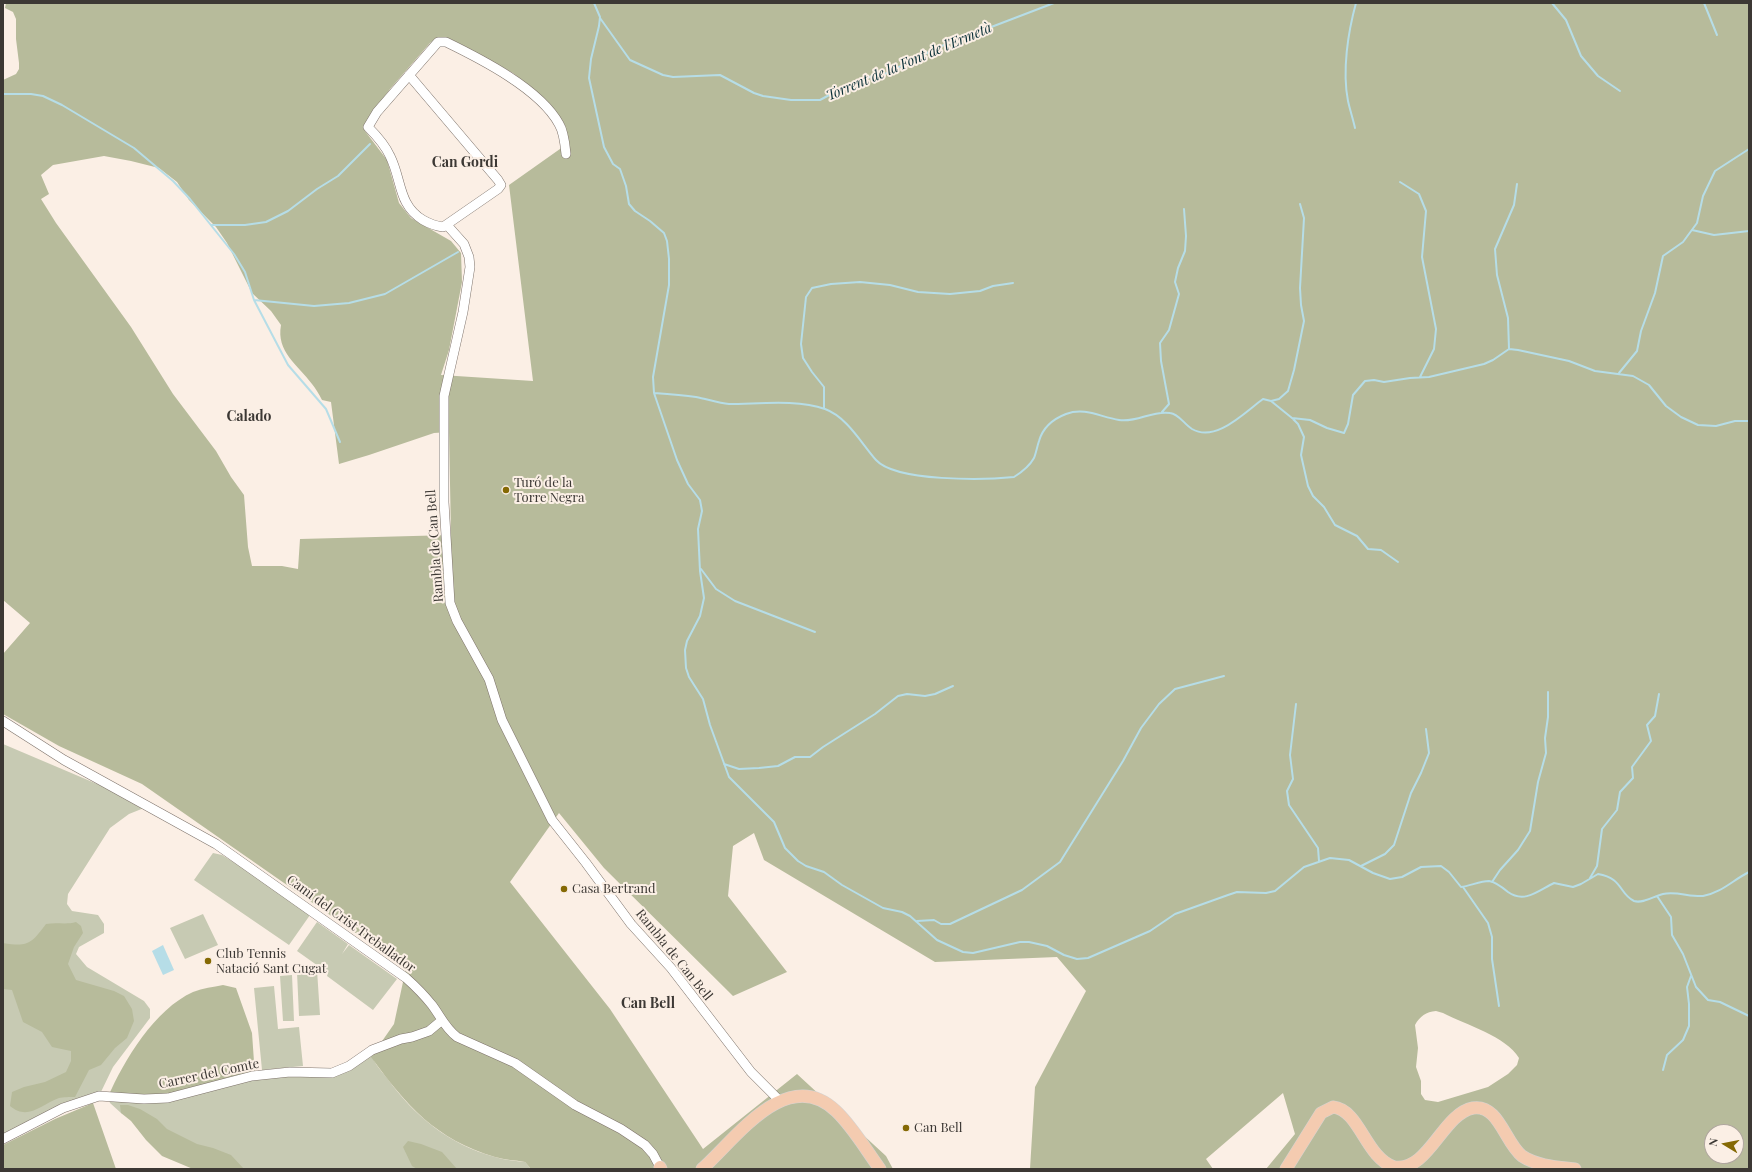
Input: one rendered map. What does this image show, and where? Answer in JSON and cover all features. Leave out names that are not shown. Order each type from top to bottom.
[{"type":"main road","points":[[702,1169],[759,1114],[780,1101],[798,1096],[807,1096],[819,1099],[832,1107],[880,1169]]},
{"type":"main road","points":[[1286,1169],[1321,1113],[1333,1107],[1345,1111],[1376,1154],[1384,1162],[1396,1167],[1410,1167],[1417,1162],[1429,1152],[1460,1114],[1475,1108],[1486,1110],[1496,1118],[1511,1145],[1527,1159],[1545,1165],[1575,1169]]},
{"type":"street","points":[[409,75],[501,185],[498,189],[443,227],[437,227],[414,214],[406,203],[390,156],[382,142],[368,127],[377,112],[409,75],[438,42],[446,42],[483,62],[514,80],[531,93],[560,124],[566,154]]},
{"type":"street","name":"Rambla de Can Bell","points":[[447,224],[464,244],[469,257],[470,267],[463,312],[446,380],[443,403],[444,502],[450,603],[457,621],[489,679],[502,720],[552,820],[631,924],[671,968],[751,1072],[780,1101]]},
{"type":"street","name":"Camí del Crist Treballador","points":[[3,721],[64,760],[164,814],[222,848],[406,978],[427,999],[450,1032],[457,1037],[515,1063],[575,1106],[635,1137],[653,1154],[661,1169]]},
{"type":"street","name":"Carrer del Comte","points":[[3,1139],[63,1108],[99,1096],[144,1099],[168,1098],[252,1076],[290,1072],[332,1073],[348,1066],[372,1050],[401,1039],[429,1031],[441,1021]]},
{"type":"green space","points":[[6,3],[1749,3],[1749,1169],[1266,1169],[1295,1134],[1283,1093],[1206,1159],[1213,1169],[1030,1169],[1035,1087],[1086,991],[1057,957],[935,962],[764,860],[754,833],[733,846],[728,896],[787,972],[733,996],[604,868],[559,813],[510,882],[610,1009],[703,1149],[797,1074],[886,1156],[893,1169],[531,1169],[525,1162],[499,1158],[474,1150],[455,1141],[424,1119],[410,1105],[384,1075],[371,1057],[394,1024],[406,968],[142,784],[59,746],[3,714],[3,654],[30,623],[3,600],[3,80],[16,74],[19,69],[16,19],[13,12],[5,8]],"holes":[[[436,39],[476,53],[513,73],[538,93],[565,125],[567,144],[509,185],[533,381],[441,375],[449,350],[462,282],[461,253],[451,241],[411,218],[399,203],[387,160],[365,131],[368,119],[390,89],[430,43]],[[104,156],[159,168],[177,182],[189,200],[216,227],[227,243],[252,293],[271,311],[281,325],[280,335],[289,358],[306,377],[322,400],[331,402],[339,464],[434,433],[449,432],[451,535],[300,539],[298,569],[282,566],[252,566],[248,547],[244,495],[231,477],[216,451],[173,394],[131,327],[56,223],[41,199],[49,194],[41,175],[53,165]],[[1436,1011],[1485,1032],[1505,1043],[1519,1058],[1517,1065],[1508,1074],[1488,1087],[1438,1102],[1425,1100],[1421,1094],[1421,1081],[1416,1067],[1418,1048],[1415,1025],[1426,1013]]]},
{"type":"green space","points":[[3,744],[149,806],[129,814],[110,828],[68,894],[67,904],[72,911],[98,915],[104,924],[104,933],[79,947],[76,954],[87,967],[144,1001],[150,1009],[150,1018],[113,1067],[99,1096],[3,1139]]},
{"type":"green space","points":[[213,853],[222,855],[248,871],[310,915],[289,945],[194,880]]},
{"type":"green space","points":[[203,914],[218,945],[185,959],[170,928]]},
{"type":"green space","points":[[76,922],[81,926],[83,933],[74,947],[68,964],[76,980],[114,991],[124,996],[132,1009],[134,1021],[127,1038],[115,1048],[101,1065],[89,1070],[75,1097],[59,1098],[28,1112],[16,1110],[10,1106],[12,1092],[24,1087],[45,1082],[66,1072],[71,1061],[71,1051],[52,1047],[42,1032],[23,1022],[12,990],[3,989],[3,943],[18,945],[24,944],[32,940],[46,924]]},
{"type":"green space","points":[[317,922],[348,944],[342,954],[349,945],[397,979],[373,1010],[327,976],[328,973],[297,951]]},
{"type":"green space","points":[[317,970],[320,1015],[299,1016],[297,972]]},
{"type":"green space","points":[[292,975],[294,1021],[283,1021],[280,976]]},
{"type":"green space","points":[[223,985],[236,988],[252,1033],[255,1076],[168,1098],[108,1097],[123,1067],[142,1037],[166,1010],[193,992]]},
{"type":"green space","points":[[274,986],[278,1029],[299,1027],[303,1066],[262,1070],[254,988]]},
{"type":"green space","points":[[372,1050],[376,1065],[409,1105],[434,1127],[448,1137],[479,1152],[503,1159],[525,1162],[531,1169],[233,1169],[144,1123],[121,1113],[110,1103],[108,1097],[252,1076],[332,1073]]},
{"type":"green space","points":[[93,1103],[116,1169],[3,1169],[3,1145],[55,1119]]},
{"type":"green space","points":[[120,1105],[128,1105],[140,1109],[157,1119],[167,1129],[197,1144],[231,1155],[244,1169],[193,1169],[162,1156],[146,1140],[131,1121],[121,1113]]},
{"type":"green space","points":[[408,1141],[442,1152],[457,1169],[417,1169],[412,1166],[403,1147]]},
{"type":"water","points":[[163,945],[174,970],[163,975],[152,951]]},
{"type":"waterway","points":[[594,3],[600,17],[591,59],[589,78],[604,147],[613,164],[620,169],[626,186],[629,204],[635,211],[664,233],[667,241],[669,285],[653,377],[654,393],[677,460],[688,484],[700,500],[702,511],[698,529],[700,571],[704,598],[700,616],[687,641],[685,650],[686,668],[689,677],[703,699],[710,725],[729,777],[774,822],[785,848],[798,861],[806,866],[824,872],[842,885],[883,908],[902,912],[910,916],[937,940],[963,952],[973,953],[1020,942],[1029,942],[1047,946],[1064,955],[1077,959],[1088,958],[1150,931],[1175,914],[1228,895],[1237,892],[1266,893],[1275,891],[1304,867],[1330,858],[1349,860],[1373,873],[1390,879],[1402,877],[1421,867],[1441,866],[1449,872],[1461,887],[1489,881],[1520,897],[1532,895],[1554,883],[1573,887],[1598,874],[1612,879],[1629,898],[1637,902],[1645,901],[1668,893],[1703,896],[1716,892],[1749,872]]},
{"type":"waterway","name":"Torrent de la Font de l'Ermetà","points":[[600,18],[630,60],[663,75],[673,77],[720,75],[754,93],[763,96],[791,100],[820,100],[846,86],[875,75],[885,74],[939,47],[1054,3]]},
{"type":"waterway","points":[[1355,128],[1346,89],[1346,64],[1348,39],[1356,3]]},
{"type":"waterway","points":[[1552,3],[1566,20],[1581,56],[1598,76],[1620,91]]},
{"type":"waterway","points":[[1704,3],[1717,35]]},
{"type":"waterway","points":[[3,94],[31,94],[43,96],[62,105],[134,148],[173,181],[190,199],[234,254],[245,272],[254,300],[288,365],[326,409],[340,442]]},
{"type":"waterway","points":[[211,225],[245,225],[266,222],[288,211],[317,189],[338,176],[370,144]]},
{"type":"waterway","points":[[1619,373],[1637,351],[1641,331],[1655,293],[1663,256],[1683,242],[1697,223],[1703,196],[1715,171],[1749,149]]},
{"type":"waterway","points":[[1400,182],[1419,194],[1426,211],[1422,257],[1436,329],[1434,349],[1420,377]]},
{"type":"waterway","points":[[1509,349],[1508,318],[1497,275],[1495,249],[1514,205],[1517,184]]},
{"type":"waterway","points":[[1271,401],[1279,399],[1288,391],[1304,321],[1300,288],[1304,218],[1300,204]]},
{"type":"waterway","points":[[1162,412],[1169,404],[1161,361],[1160,343],[1169,330],[1179,294],[1175,282],[1178,268],[1185,251],[1186,236],[1184,209]]},
{"type":"waterway","points":[[1692,230],[1714,235],[1749,231]]},
{"type":"waterway","points":[[254,300],[314,306],[349,303],[385,294],[458,252]]},
{"type":"waterway","points":[[824,408],[824,387],[803,358],[801,344],[806,297],[812,288],[831,284],[860,282],[890,285],[918,292],[950,294],[980,291],[993,286],[1013,283]]},
{"type":"waterway","points":[[654,393],[696,397],[729,404],[790,403],[825,409],[833,413],[847,424],[876,460],[886,467],[921,476],[963,479],[1014,477],[1025,469],[1032,461],[1041,436],[1049,424],[1057,418],[1073,412],[1092,413],[1119,420],[1132,420],[1157,413],[1170,413],[1179,417],[1192,429],[1201,432],[1211,432],[1230,424],[1263,399],[1271,401],[1292,418],[1310,420],[1327,428],[1344,433],[1348,424],[1353,395],[1365,381],[1374,380],[1384,382],[1429,377],[1484,364],[1493,360],[1509,349],[1569,361],[1595,371],[1633,376],[1649,385],[1666,406],[1681,417],[1698,425],[1716,426],[1735,421],[1749,421]]},
{"type":"waterway","points":[[1293,419],[1298,424],[1304,437],[1301,455],[1308,486],[1313,496],[1324,507],[1335,525],[1357,536],[1368,549],[1381,550],[1398,562]]},
{"type":"waterway","points":[[701,569],[716,589],[735,601],[815,632]]},
{"type":"waterway","points":[[917,921],[934,920],[941,924],[950,924],[1022,890],[1060,862],[1123,761],[1141,728],[1159,704],[1175,689],[1224,676]]},
{"type":"waterway","points":[[724,764],[739,769],[759,768],[778,766],[795,757],[810,757],[875,714],[898,696],[907,694],[925,696],[935,694],[953,686]]},
{"type":"waterway","points":[[1492,882],[1500,870],[1518,850],[1530,831],[1538,782],[1546,753],[1545,738],[1548,717],[1548,692]]},
{"type":"waterway","points":[[1590,878],[1597,866],[1602,829],[1617,810],[1620,792],[1633,778],[1632,767],[1651,741],[1647,725],[1655,716],[1659,694]]},
{"type":"waterway","points":[[1296,704],[1290,755],[1293,779],[1287,791],[1289,805],[1318,848],[1319,861]]},
{"type":"waterway","points":[[1361,866],[1385,854],[1394,845],[1411,793],[1429,753],[1426,729]]},
{"type":"waterway","points":[[1463,887],[1488,923],[1492,937],[1492,959],[1499,1006]]},
{"type":"waterway","points":[[1657,896],[1671,917],[1672,935],[1683,954],[1696,987],[1708,1000],[1720,1002],[1749,1016]]},
{"type":"waterway","points":[[1663,1070],[1667,1055],[1683,1040],[1689,1026],[1687,987],[1691,976]]},
{"type":"place","name":"Turó de la Torre Negra","points":[[506,490]]},
{"type":"place","name":"Casa Bertrand","points":[[564,889]]},
{"type":"place","name":"Club Tennis Natació Sant Cugat","points":[[208,961]]},
{"type":"place","name":"Can Bell","points":[[906,1128]]},
{"type":"district","name":"Can Gordi","points":[[465,163]]},
{"type":"district","name":"Calado","points":[[249,417]]},
{"type":"district","name":"Can Bell","points":[[648,1004]]}]
